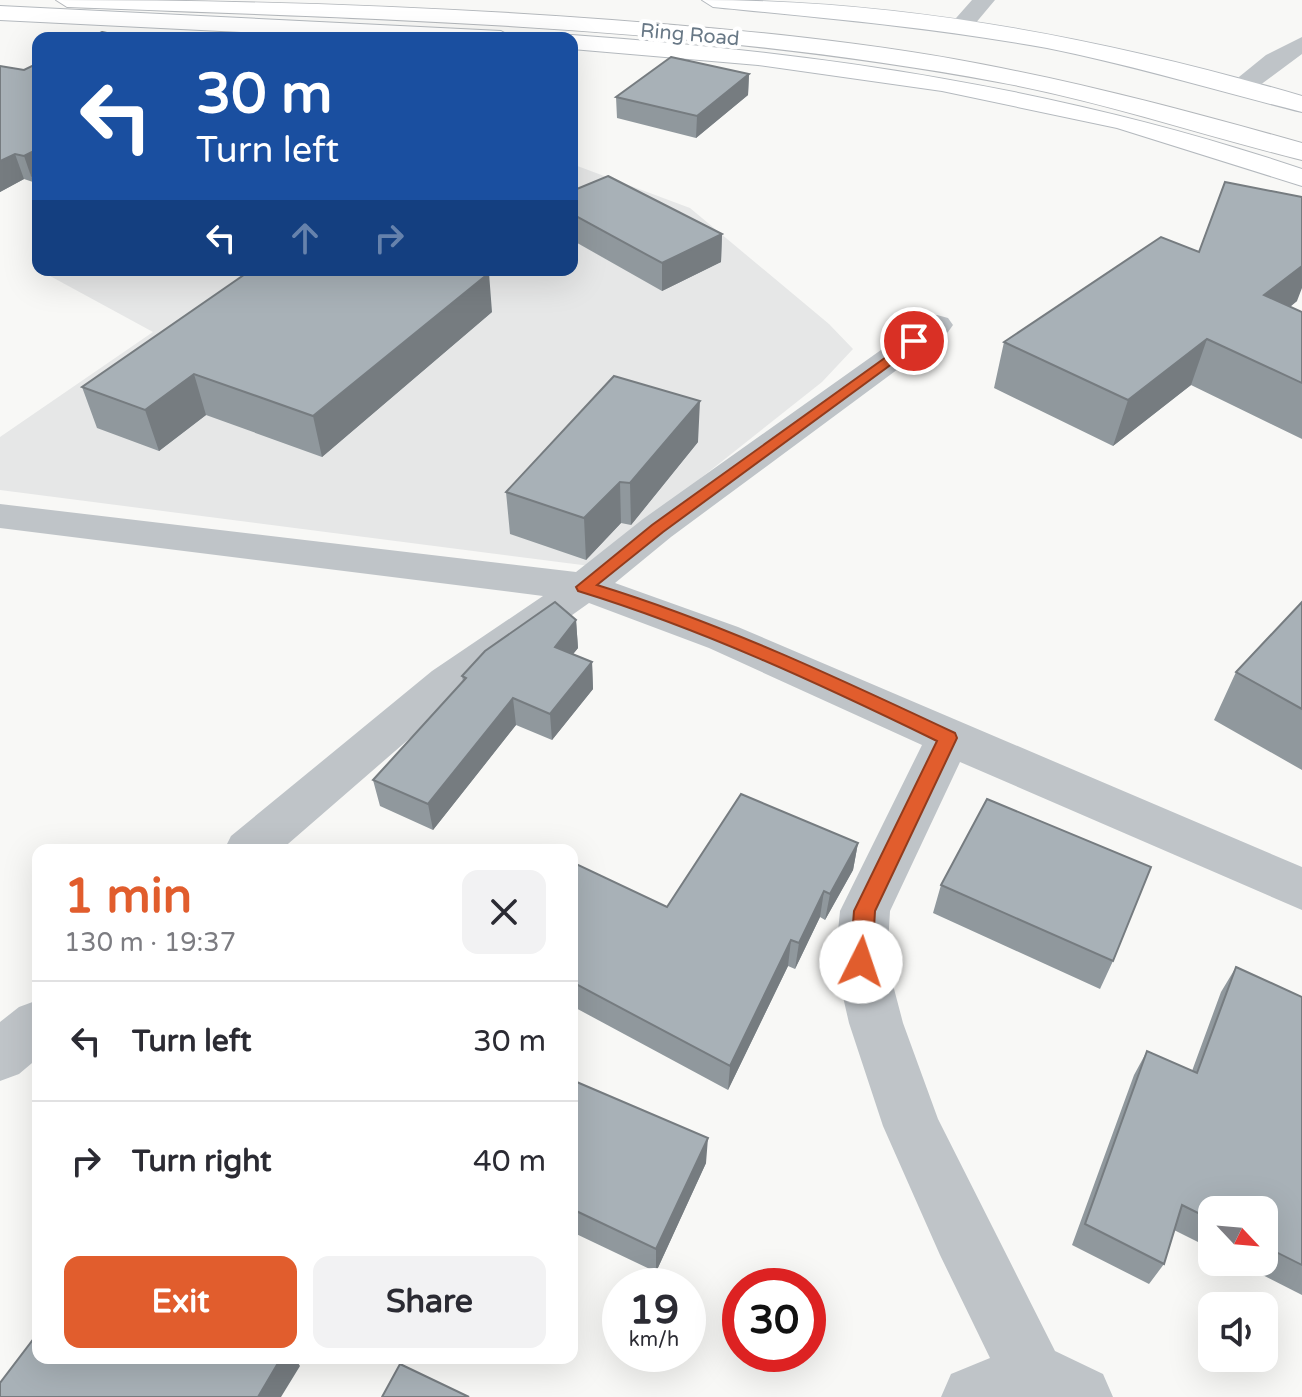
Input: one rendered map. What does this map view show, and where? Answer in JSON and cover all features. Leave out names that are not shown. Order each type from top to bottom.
[{"type":"main road","name":"Ring Road","points":[[67,0],[554,24],[840,49],[959,65],[1065,85],[1176,113],[1302,152]]},
{"type":"main road","name":"Ring Road","points":[[476,0],[698,15],[961,43],[1122,74],[1302,125]]},
{"type":"main road","points":[[713,0],[961,26],[1078,47],[1243,86],[1302,104]]},
{"type":"main road","points":[[0,13],[381,32]]},
{"type":"main road","points":[[578,43],[848,69],[1012,94],[1175,136],[1302,178]]},
{"type":"street","points":[[961,26],[984,0]]},
{"type":"street","points":[[1243,86],[1275,60],[1302,44]]},
{"type":"street","points":[[255,844],[447,682],[584,587],[657,528],[937,325]]},
{"type":"street","points":[[0,516],[584,587],[654,608],[829,681],[948,738],[1302,889]]},
{"type":"street","points":[[948,738],[865,911],[861,962],[876,1023],[912,1126],[961,1234],[1056,1385],[974,1397]]},
{"type":"street","points":[[0,1056],[32,1029]]},
{"type":"shaded area","points":[[578,166],[690,208],[829,324],[853,349],[822,382],[590,566],[0,490],[0,437],[153,332],[50,276],[578,276]]},
{"type":"building","points":[[671,57],[749,74],[697,116],[616,97]]},
{"type":"building","points":[[0,66],[24,70],[32,66],[32,152],[24,156],[15,154],[0,161]]},
{"type":"building","points":[[608,176],[722,234],[662,263],[578,217],[578,188]]},
{"type":"building","points":[[1225,182],[1302,197],[1302,266],[1264,295],[1302,312],[1302,383],[1207,339],[1128,400],[1004,342],[1161,237],[1199,252]]},
{"type":"building","points":[[242,276],[485,276],[313,416],[194,374],[145,410],[82,387]]},
{"type":"building","points":[[614,376],[700,401],[630,483],[620,482],[584,518],[506,492]]},
{"type":"building","points":[[555,602],[576,620],[555,647],[592,662],[550,714],[513,698],[428,804],[373,780],[466,678],[462,676],[485,651]]},
{"type":"building","points":[[1302,602],[1302,709],[1236,672]]},
{"type":"building","points":[[741,794],[858,843],[830,894],[824,891],[799,943],[791,940],[730,1066],[578,985],[578,865],[667,907]]},
{"type":"building","points":[[987,799],[1151,867],[1113,961],[941,885]]},
{"type":"building","points":[[1236,967],[1302,997],[1302,1265],[1278,1253],[1278,1196],[1198,1196],[1198,1213],[1182,1205],[1164,1264],[1085,1224],[1147,1051],[1197,1073]]},
{"type":"building","points":[[578,1083],[708,1138],[656,1249],[578,1212]]},
{"type":"building","points":[[32,1341],[32,1364],[277,1364],[258,1397],[0,1397],[0,1383]]},
{"type":"building","points":[[400,1364],[469,1397],[382,1397]]},
{"type":"route","points":[[861,962],[865,911],[887,859],[948,738],[829,681],[654,608],[584,587],[657,528],[914,341]]}]
